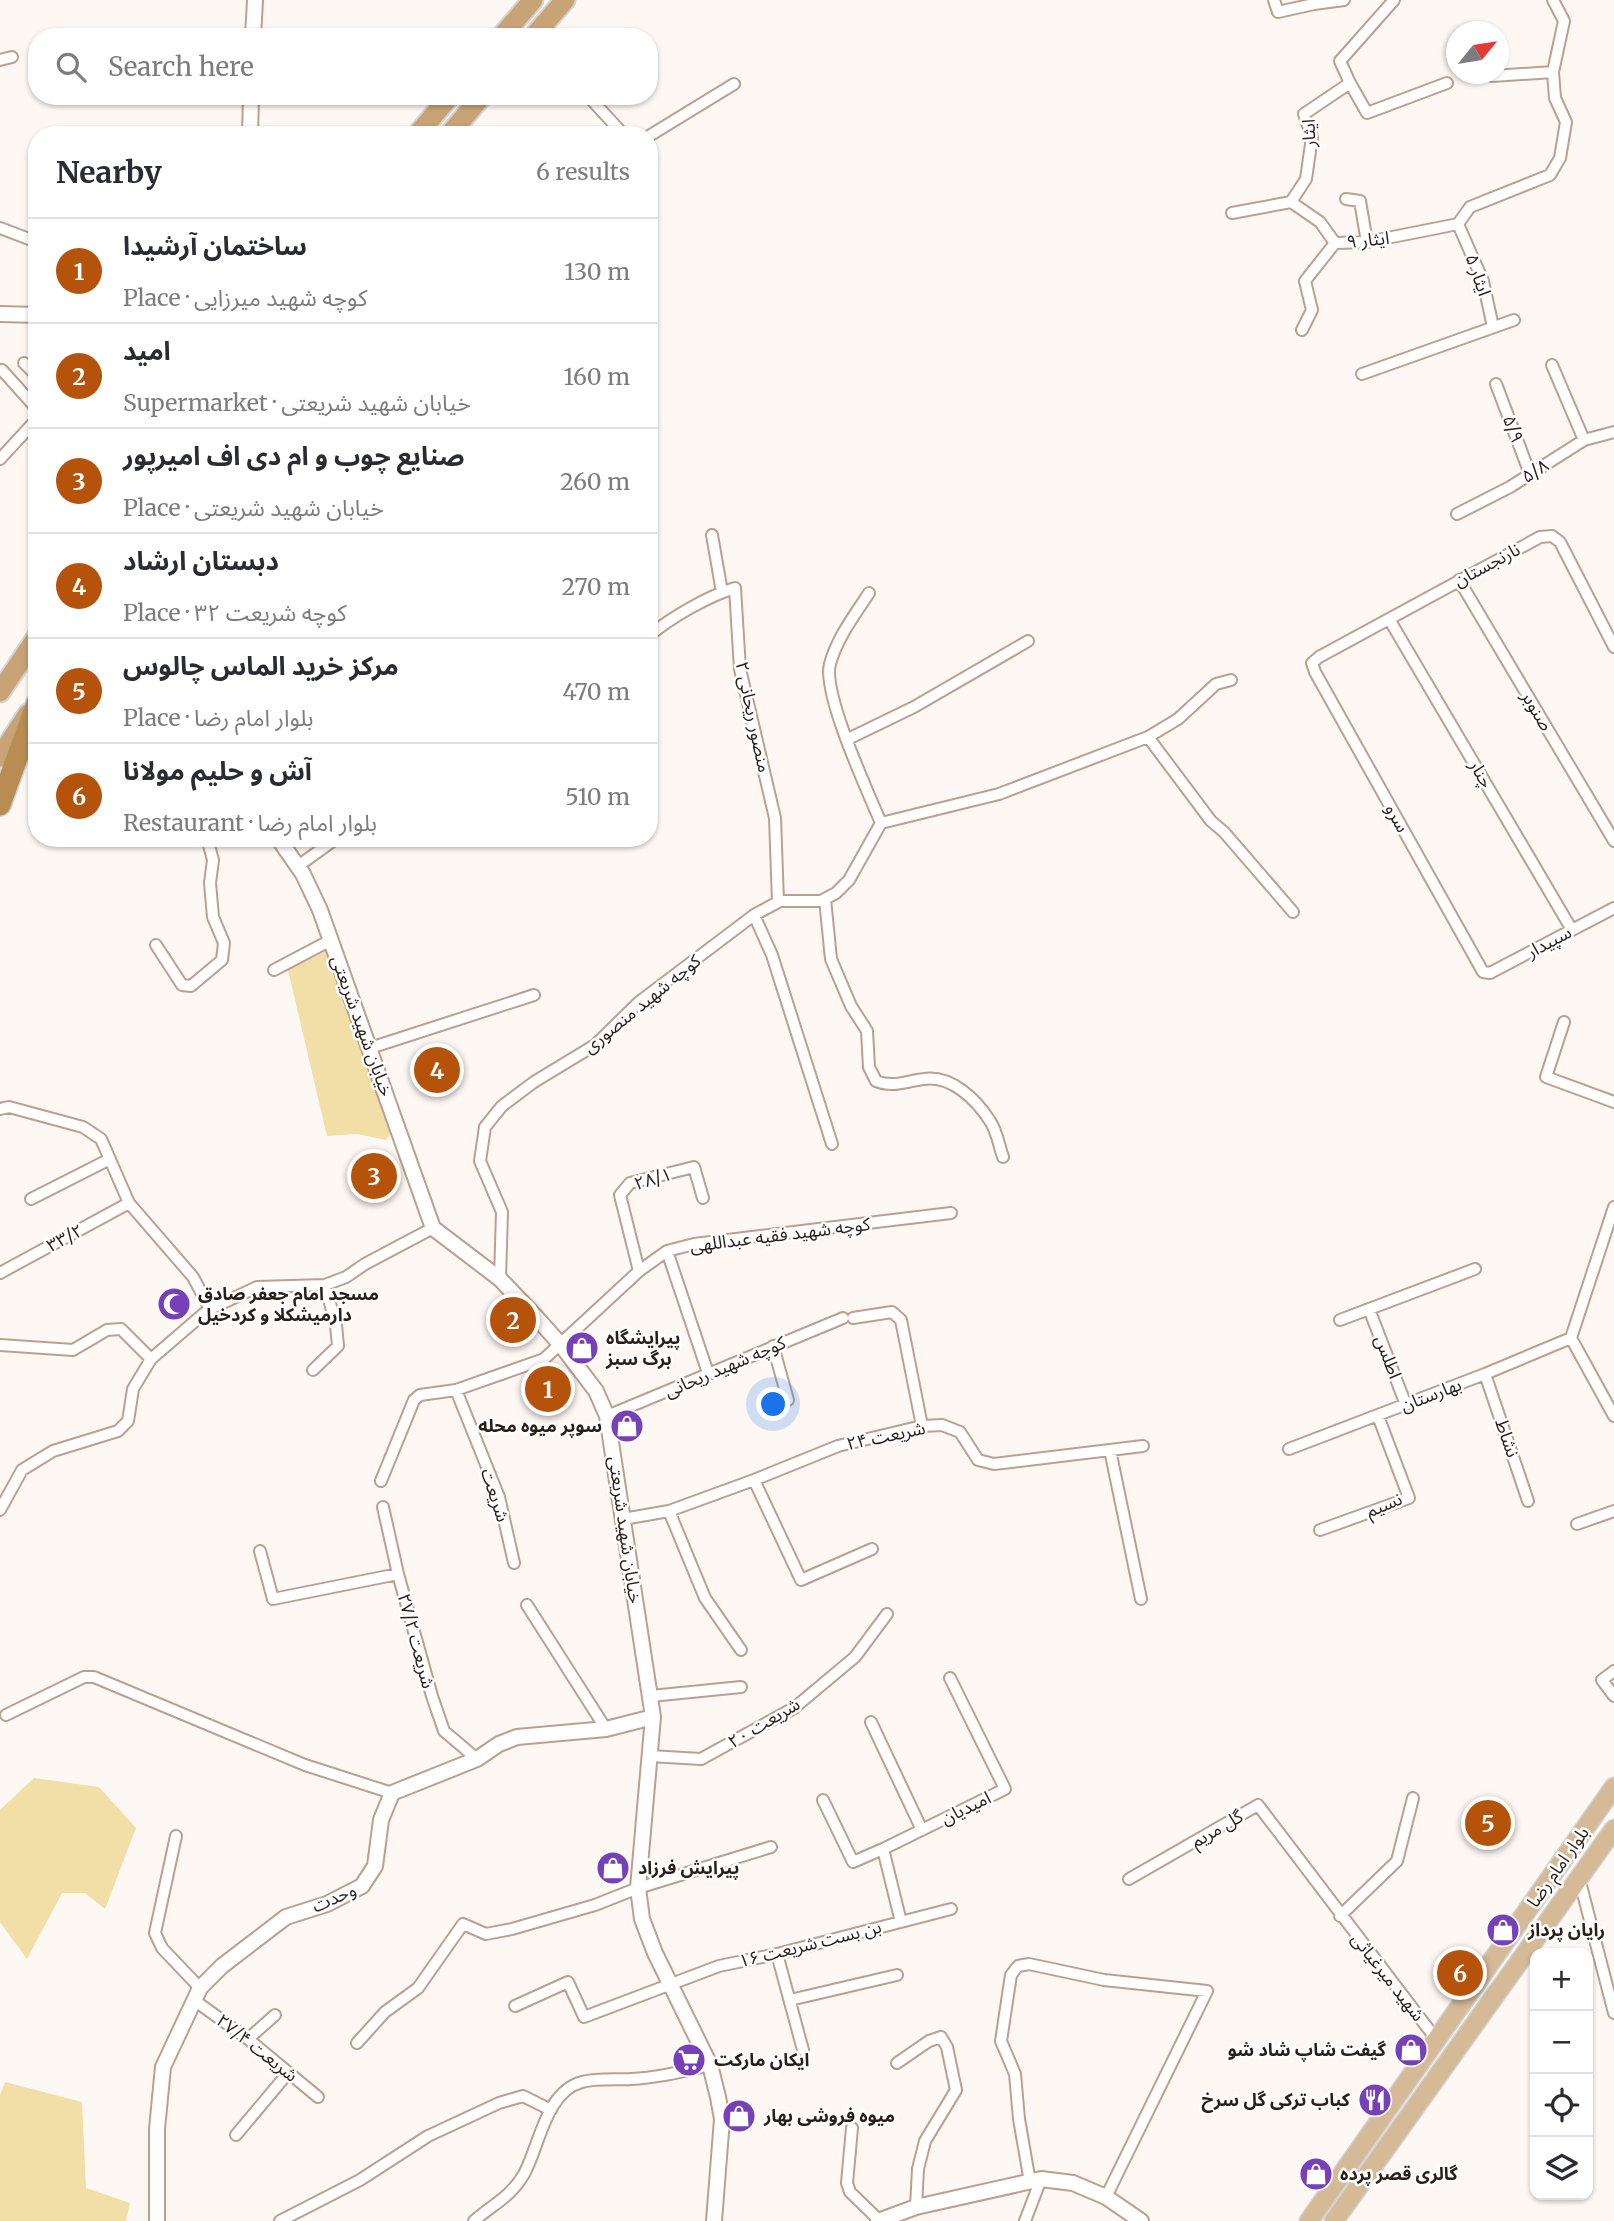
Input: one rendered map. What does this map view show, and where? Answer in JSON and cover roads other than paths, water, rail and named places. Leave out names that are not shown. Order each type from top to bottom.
[{"type":"highway","points":[[509,28],[533,0]]},
{"type":"highway","points":[[541,28],[565,0]]},
{"type":"highway","points":[[425,126],[442,105]]},
{"type":"highway","points":[[457,126],[474,105]]},
{"type":"highway","points":[[0,692],[28,650]]},
{"type":"highway","points":[[0,757],[28,715]]},
{"type":"highway","points":[[0,805],[28,727]]},
{"type":"main road","name":"بلوار امام رضا","points":[[1309,2221],[1614,1787]]},
{"type":"main road","name":"بلوار امام رضا","points":[[1334,2221],[1614,1829]]},
{"type":"street","points":[[253,28],[255,0]]},
{"type":"street","points":[[1274,0],[1278,12],[1345,0]]},
{"type":"street","points":[[1394,0],[1340,61],[1367,113],[1446,83]]},
{"type":"street","points":[[1458,224],[1470,207],[1550,175],[1560,158],[1566,122],[1555,98],[1553,72],[1564,21],[1553,0]]},
{"type":"street","points":[[1509,75],[1553,72]]},
{"type":"street","name":"ایثار","points":[[1291,202],[1306,179],[1311,137],[1304,114],[1350,83]]},
{"type":"street","points":[[658,130],[734,84]]},
{"type":"street","points":[[250,126],[251,105]]},
{"type":"street","points":[[596,105],[616,126]]},
{"type":"street","points":[[1346,199],[1360,201],[1367,242]]},
{"type":"street","points":[[1231,213],[1291,202],[1320,222],[1335,243]]},
{"type":"street","name":"ایثار ۹","points":[[1302,330],[1312,310],[1305,281],[1335,243],[1367,242],[1458,224]]},
{"type":"street","name":"ایثار ۵","points":[[1458,224],[1483,282],[1493,327]]},
{"type":"street","points":[[0,228],[28,239]]},
{"type":"street","points":[[0,314],[28,315]]},
{"type":"street","points":[[1362,374],[1514,320]]},
{"type":"street","points":[[24,363],[28,367]]},
{"type":"street","points":[[1552,365],[1584,440]]},
{"type":"street","points":[[2,370],[28,399]]},
{"type":"street","name":"۵/۹","points":[[1496,384],[1531,474]]},
{"type":"street","points":[[0,459],[28,429]]},
{"type":"street","name":"۵/۸","points":[[1457,514],[1531,474],[1584,440],[1614,432]]},
{"type":"street","points":[[658,628],[722,592],[712,535]]},
{"type":"street","name":"نارنجستان","points":[[1312,663],[1318,657],[1539,537],[1552,536],[1560,542],[1614,647]]},
{"type":"street","name":"صنوبر","points":[[1459,580],[1614,841]]},
{"type":"street","name":"منصور ریحانی ۲","points":[[722,592],[735,588],[740,668],[775,818],[778,902]]},
{"type":"street","points":[[869,593],[841,638],[829,667],[833,699],[881,823]]},
{"type":"street","name":"چنار","points":[[1390,619],[1572,930]]},
{"type":"street","points":[[848,739],[914,707],[1028,641]]},
{"type":"street","name":"سرو","points":[[1312,663],[1483,971]]},
{"type":"street","points":[[1003,1157],[991,1122],[971,1098],[947,1080],[927,1078],[888,1086],[876,1081],[869,1067],[867,1031],[850,1006],[831,959],[825,899],[849,880],[881,823],[999,794],[1148,737],[1178,719],[1216,684],[1231,680]]},
{"type":"street","points":[[1148,737],[1211,821],[1224,832],[1293,912]]},
{"type":"street","points":[[156,946],[182,985],[191,986],[222,960],[224,943],[214,917],[210,883],[213,860],[209,847]]},
{"type":"street","name":"خیابان شهید شریعتی","points":[[284,847],[298,866],[320,910],[433,1228],[500,1279],[561,1345],[596,1391],[607,1416],[653,1717],[638,1888],[642,1919],[710,2065],[722,2119],[714,2221]]},
{"type":"street","points":[[298,866],[324,847]]},
{"type":"street","name":"کوچه شهید منصوری","points":[[500,1279],[502,1212],[481,1161],[485,1127],[502,1106],[534,1082],[595,1045],[639,1002],[754,915],[778,902],[825,899]]},
{"type":"street","name":"سپیدار","points":[[1483,971],[1490,973],[1614,908]]},
{"type":"street","points":[[754,915],[772,955],[832,1144]]},
{"type":"street","points":[[274,970],[331,940]]},
{"type":"street","points":[[370,1048],[534,995]]},
{"type":"street","points":[[1563,1022],[1546,1077],[1614,1102]]},
{"type":"street","points":[[0,1109],[9,1107],[83,1126],[101,1139],[129,1203],[193,1277],[210,1309]]},
{"type":"street","points":[[31,1199],[110,1159]]},
{"type":"street","name":"۲۸/۱","points":[[639,1271],[620,1195],[630,1183],[694,1167],[704,1198]]},
{"type":"street","name":"۳۳/۲","points":[[0,1273],[129,1203]]},
{"type":"street","points":[[1614,1207],[1571,1338],[1614,1416]]},
{"type":"street","name":"کوچه شهید فقیه عبداللهی","points":[[380,1481],[414,1400],[419,1395],[456,1390],[544,1359],[639,1271],[667,1251],[694,1244],[951,1213]]},
{"type":"street","points":[[0,1510],[22,1469],[53,1451],[118,1431],[128,1421],[133,1389],[151,1359],[210,1309],[257,1287],[325,1285],[345,1277],[433,1228]]},
{"type":"street","points":[[667,1251],[708,1373]]},
{"type":"street","points":[[1340,1320],[1475,1269]]},
{"type":"street","points":[[313,1370],[338,1346],[336,1325],[325,1285]]},
{"type":"street","name":"اطلس","points":[[1369,1309],[1406,1405]]},
{"type":"street","name":"کوچه شهید ریحانی","points":[[607,1416],[773,1346],[848,1318],[892,1312],[901,1320],[922,1426]]},
{"type":"street","points":[[0,1345],[73,1350],[107,1330],[121,1329],[151,1359]]},
{"type":"street","name":"بهارستان","points":[[1289,1450],[1571,1338]]},
{"type":"street","points":[[773,1346],[788,1400]]},
{"type":"street","name":"نشاط","points":[[1485,1374],[1528,1501]]},
{"type":"street","name":"شریعت","points":[[456,1390],[499,1497],[514,1563]]},
{"type":"street","name":"نسیم","points":[[1320,1530],[1409,1498],[1378,1416]]},
{"type":"street","name":"شریعت ۲۴","points":[[624,1520],[669,1511],[838,1446],[922,1426],[942,1425],[960,1432],[978,1460],[994,1464],[1143,1446]]},
{"type":"street","points":[[1110,1450],[1141,1599]]},
{"type":"street","points":[[754,1480],[801,1580],[872,1549]]},
{"type":"street","name":"شریعت ۲۷/۲","points":[[383,1507],[398,1574],[444,1731],[477,1759]]},
{"type":"street","points":[[669,1511],[705,1598],[741,1650]]},
{"type":"street","points":[[1577,1524],[1614,1511]]},
{"type":"street","points":[[260,1551],[273,1599],[398,1574]]},
{"type":"street","points":[[527,1605],[606,1728]]},
{"type":"street","name":"شریعت ۲۰","points":[[650,1756],[701,1759],[794,1708],[855,1657],[887,1614]]},
{"type":"street","points":[[1614,1671],[1602,1680],[1614,1696]]},
{"type":"street","points":[[6,1714],[84,1678],[94,1677],[305,1765],[392,1793],[477,1759],[499,1744],[517,1737],[606,1728],[653,1717]]},
{"type":"street","name":"امیدیان","points":[[823,1800],[853,1862],[1005,1789],[950,1678]]},
{"type":"street","points":[[651,1696],[741,1687]]},
{"type":"street","points":[[871,1721],[922,1830]]},
{"type":"street","name":"وحدت","points":[[157,2221],[156,2129],[163,2067],[197,1994],[222,1966],[286,1917],[327,1904],[362,1886],[375,1866],[381,1820],[392,1793]]},
{"type":"street","points":[[1340,1916],[1397,1861],[1413,1798]]},
{"type":"street","name":"گل مریم","points":[[1129,1879],[1258,1805],[1340,1916]]},
{"type":"street","name":"شریعت ۲۷/۴","points":[[176,1836],[155,1933],[162,1948],[197,1994],[318,2097]]},
{"type":"street","points":[[357,2043],[385,2012],[418,1988],[463,1924],[486,1934],[512,1929],[595,1905],[638,1888],[771,1847]]},
{"type":"street","points":[[883,1849],[901,1922]]},
{"type":"street","points":[[1579,1878],[1614,2013]]},
{"type":"street","name":"بن بست شریعت ۱۶","points":[[515,2006],[568,1982],[583,2017],[719,1966],[777,1954],[951,1909]]},
{"type":"street","name":"شهید میرغیاثی","points":[[1340,1916],[1436,2039]]},
{"type":"street","points":[[777,1954],[803,2050]]},
{"type":"street","points":[[1025,2221],[1035,2180],[1019,2119],[1015,2074],[1001,2041],[1011,1975],[1018,1966],[1029,1964],[1104,1980],[1207,1991],[1106,2197]]},
{"type":"street","points":[[790,2000],[897,1975]]},
{"type":"street","points":[[248,2039],[275,2015]]},
{"type":"street","points":[[897,2063],[929,2041],[941,2037],[947,2047],[956,2090],[925,2141],[918,2169],[916,2207]]},
{"type":"street","points":[[474,2221],[485,2210],[503,2200],[523,2174],[551,2110],[565,2091],[583,2082],[666,2076],[710,2065]]},
{"type":"street","points":[[236,2135],[288,2073]]},
{"type":"street","points":[[280,2221],[360,2180],[428,2136],[499,2103],[523,2096],[551,2110]]},
{"type":"street","points":[[852,2128],[847,2183],[850,2192],[878,2221],[916,2207],[1035,2180],[1073,2183],[1106,2197],[1140,2221]]},
{"type":"place","name":"دبستان ارشاد","points":[[437,1070]]},
{"type":"place","name":"صنایع چوب و ام دی اف امیرپور","points":[[374,1176]]},
{"type":"place","name":"مسجد امام جعفر صادق دارمیشکلا و کردخیل","points":[[174,1304]]},
{"type":"place","name":"امید","points":[[513,1320]]},
{"type":"place","name":"پیرایشگاه برگ سبز","points":[[582,1348]]},
{"type":"place","name":"ساختمان آرشیدا","points":[[548,1389]]},
{"type":"place","name":"سوپر میوه محله","points":[[627,1426]]},
{"type":"place","name":"مرکز خرید الماس چالوس","points":[[1488,1823]]},
{"type":"place","name":"پیرایش فرزاد","points":[[613,1868]]},
{"type":"place","name":"رایان پرداز","points":[[1503,1930]]},
{"type":"place","name":"آش و حلیم مولانا","points":[[1460,1973]]},
{"type":"place","name":"گیفت شاپ شاد شو","points":[[1411,2050]]},
{"type":"place","name":"ایکان مارکت","points":[[689,2060]]},
{"type":"place","name":"کباب ترکی گل سرخ","points":[[1375,2100]]},
{"type":"place","name":"میوه فروشی بهار","points":[[739,2116]]},
{"type":"place","name":"گالری قصر پرده","points":[[1316,2174]]}]
